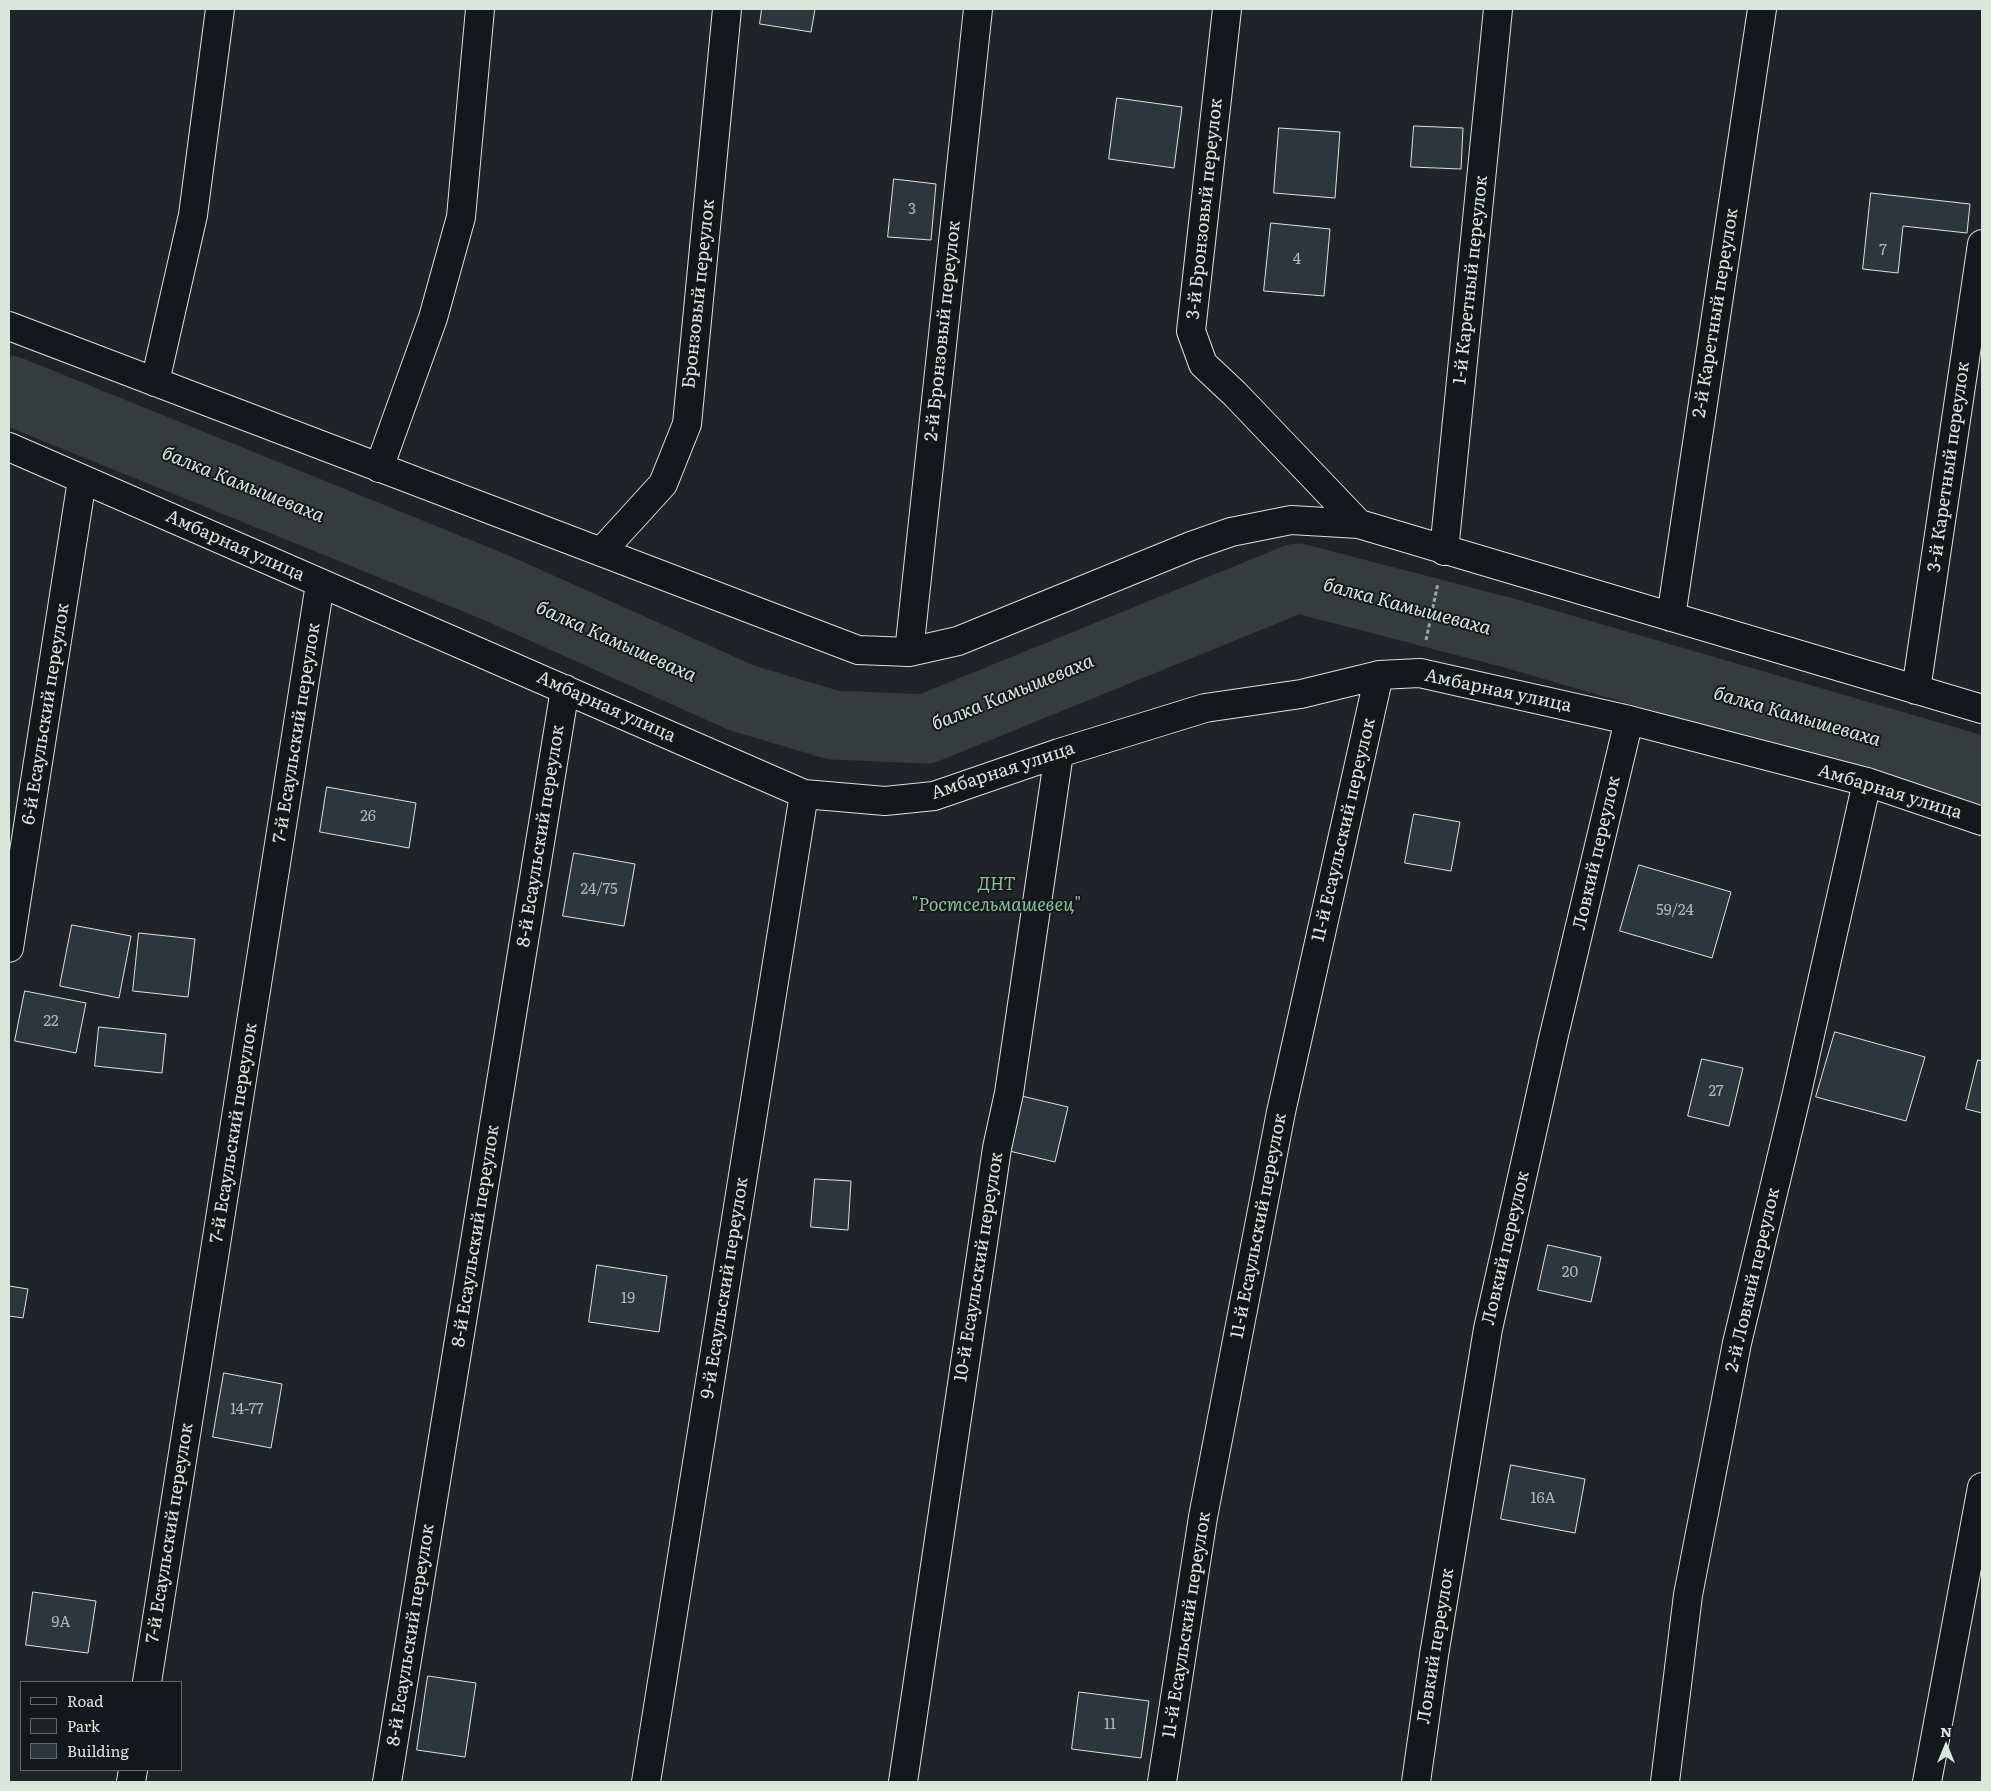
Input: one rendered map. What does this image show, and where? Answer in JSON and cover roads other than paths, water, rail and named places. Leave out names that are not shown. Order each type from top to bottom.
[{"type":"street","points":[[154,382],[193,215],[220,9]]},
{"type":"street","points":[[380,468],[433,318],[461,217],[480,9]]},
{"type":"street","name":"Бронзовый переулок","points":[[601,552],[663,484],[687,424],[727,9]]},
{"type":"street","name":"2-й Бронзовый переулок","points":[[909,652],[978,9]]},
{"type":"street","name":"3-й Бронзовый переулок","points":[[1227,9],[1191,331],[1203,364],[1235,394],[1359,524]]},
{"type":"street","name":"1-й Каретный переулок","points":[[1444,551],[1498,9]]},
{"type":"street","name":"2-й Каретный переулок","points":[[1671,617],[1762,9]]},
{"type":"street","name":"3-й Каретный переулок","points":[[1916,690],[1982,244]]},
{"type":"street","points":[[9,326],[858,650],[909,652],[958,641],[1191,546],[1231,532],[1291,520],[1359,524],[1444,551],[1982,709]]},
{"type":"street","name":"Амбарная улица","points":[[9,447],[804,794],[885,802],[934,796],[1059,753],[1205,708],[1301,694],[1379,675],[1420,673],[1629,720],[1867,782],[1982,821]]},
{"type":"street","name":"6-й Есаульский переулок","points":[[9,948],[82,480]]},
{"type":"street","name":"7-й Есаульский переулок","points":[[147,1681],[320,584]]},
{"type":"street","name":"11-й Есаульский переулок","points":[[1162,1782],[1203,1517],[1281,1112],[1379,675]]},
{"type":"street","name":"8-й Есаульский переулок","points":[[387,1782],[565,689]]},
{"type":"street","name":"Ловкий переулок","points":[[1416,1782],[1434,1655],[1488,1329],[1553,1039],[1629,720]]},
{"type":"street","name":"10-й Есаульский переулок","points":[[903,1782],[997,1148],[1009,1093],[1059,753]]},
{"type":"street","name":"2-й Ловкий переулок","points":[[1664,1782],[1688,1595],[1737,1343],[1867,782]]},
{"type":"street","name":"9-й Есаульский переулок","points":[[646,1782],[804,794]]},
{"type":"street","points":[[1927,1782],[1982,1487]]},
{"type":"waterway","name":"балка Камышеваха","points":[[9,390],[497,588],[742,698],[833,725],[926,729],[1297,578],[1509,633],[1982,771]]},
{"type":"park label","name":"ДНТ \"Ростсельмашевец\"","points":[[996,895]]}]
